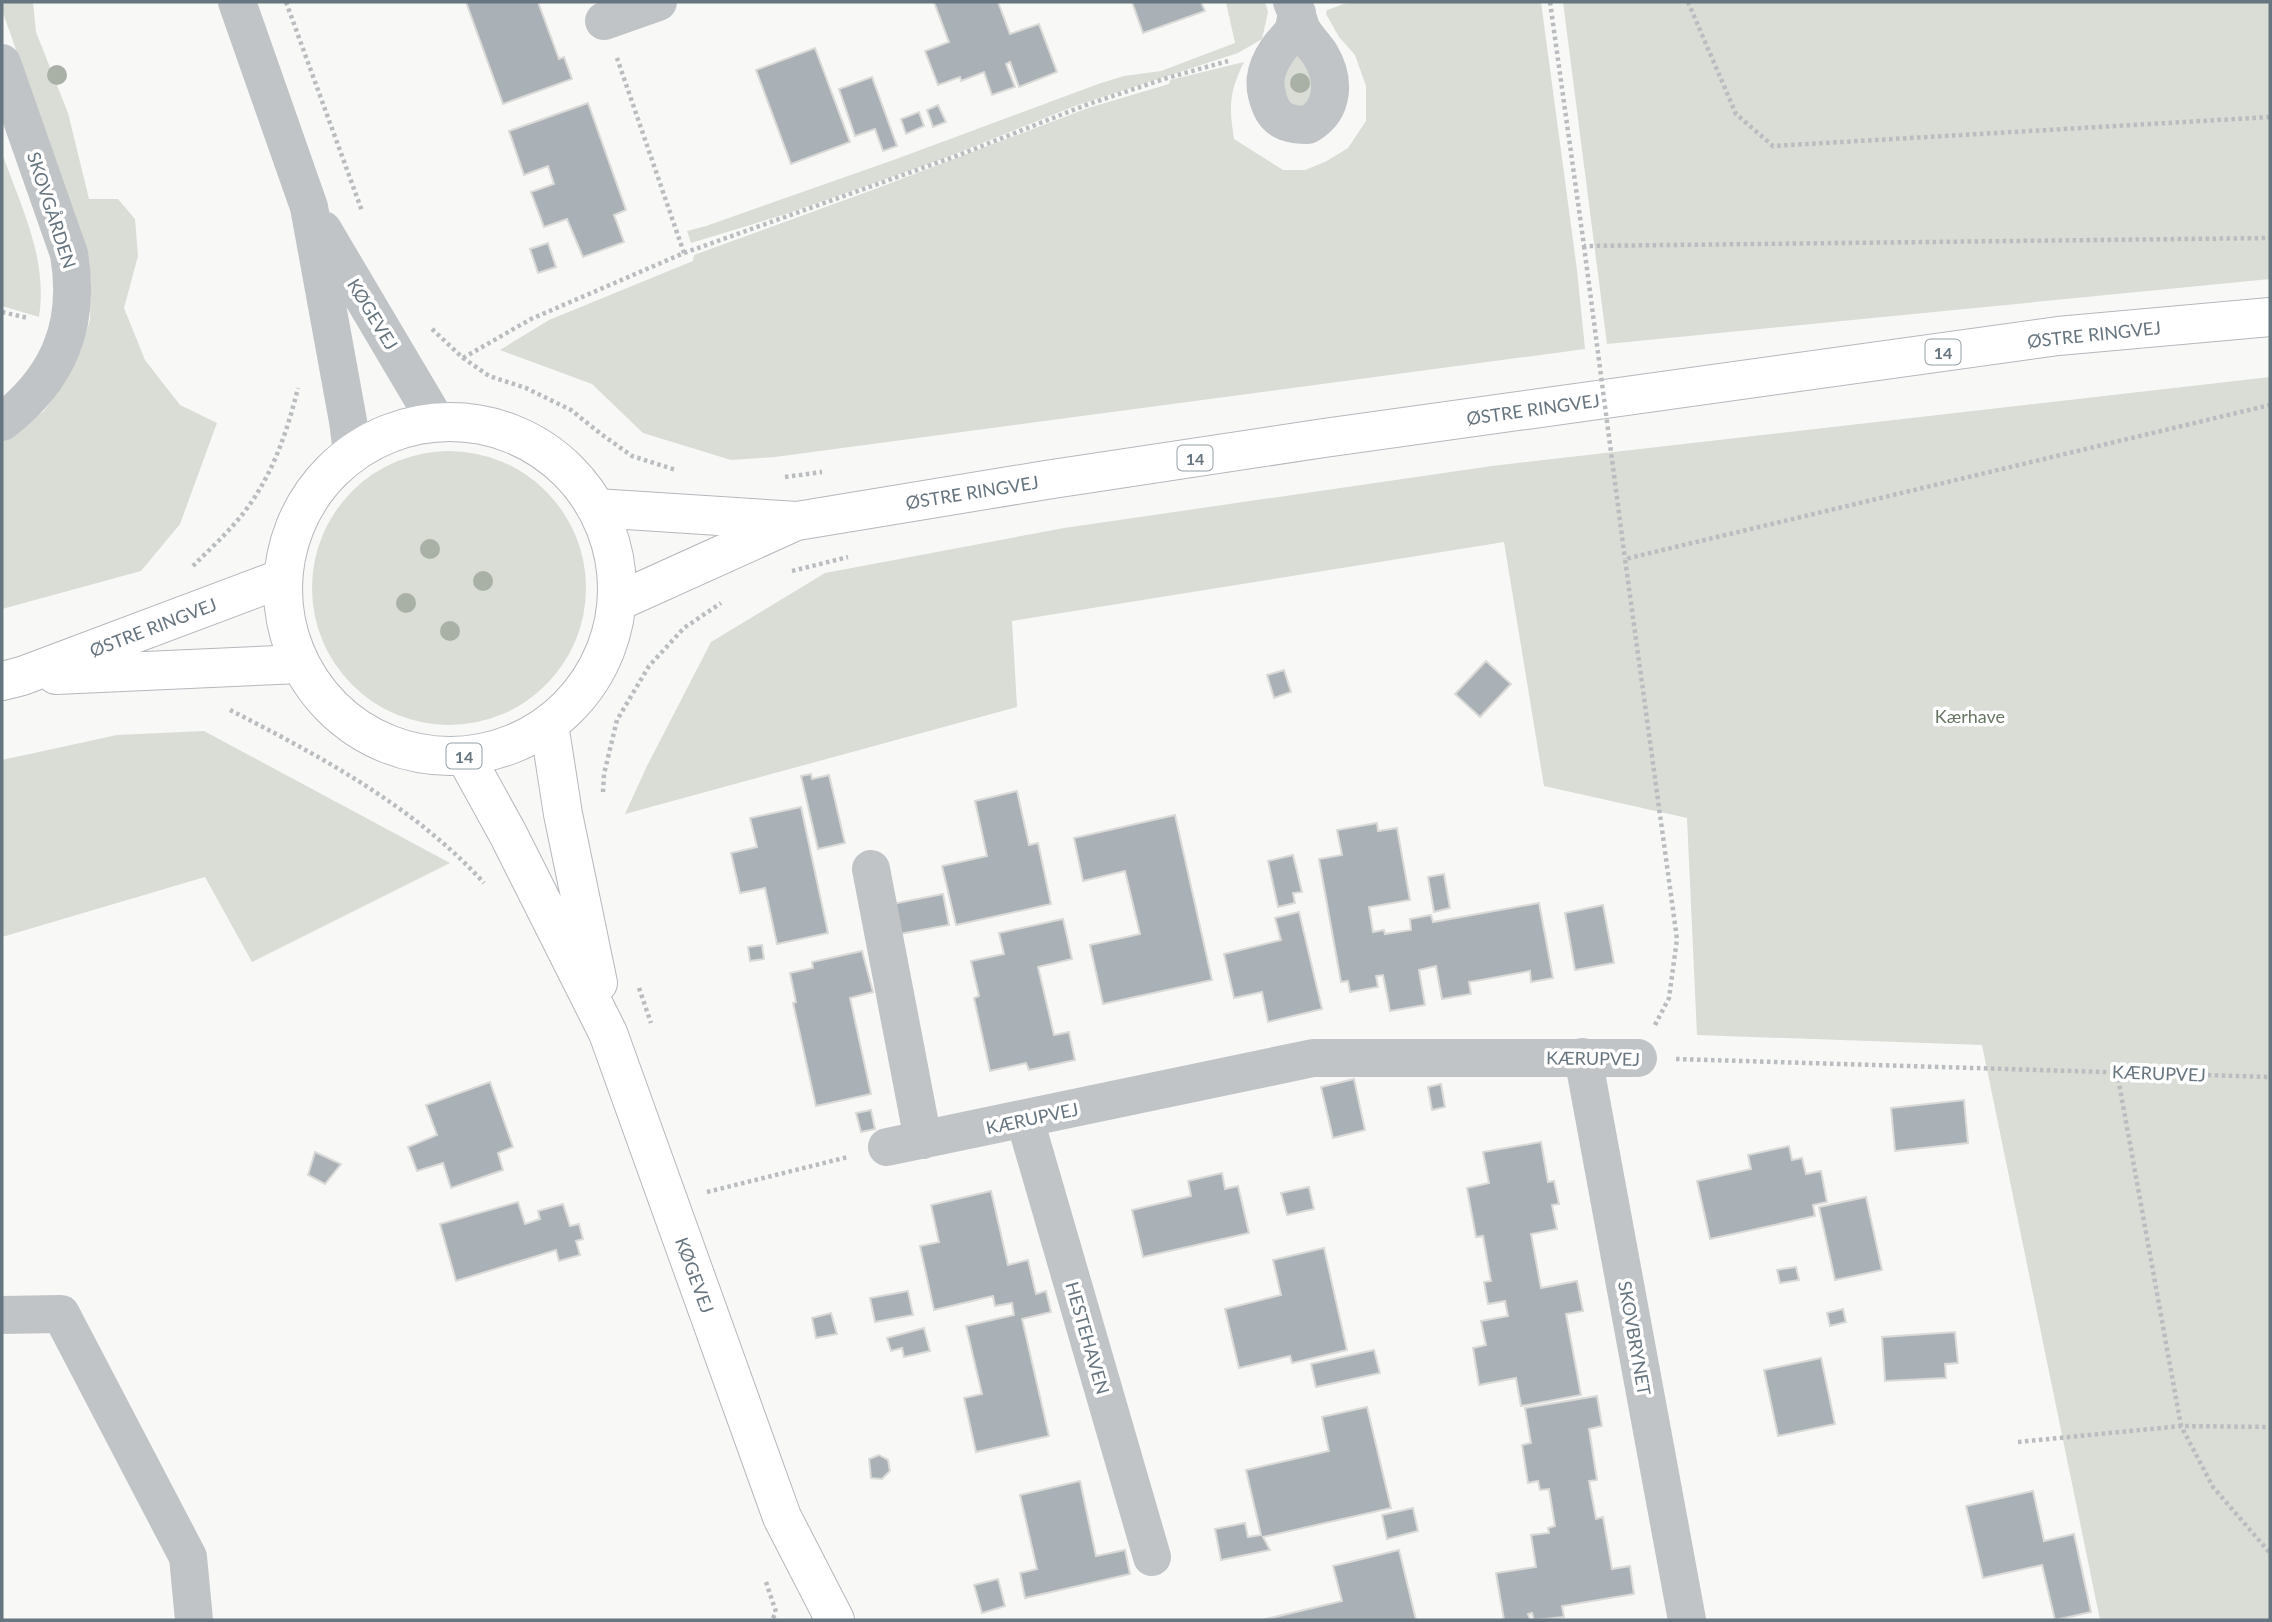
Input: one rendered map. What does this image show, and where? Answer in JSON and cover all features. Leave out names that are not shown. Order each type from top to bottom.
[{"type":"main road","name":"ØSTRE RINGVEJ","points":[[596,508],[797,521],[1271,446],[2058,336],[2270,317]]},
{"type":"main road","name":"14","points":[[436,421],[484,424],[508,431],[549,453],[568,469],[596,508],[611,544],[616,573],[617,602],[608,642],[591,680],[579,696],[549,724],[508,746],[465,756],[415,752],[386,744],[368,735],[336,712],[316,689],[300,664],[286,622],[283,600],[283,578],[293,530],[303,507],[317,487],[352,452],[392,431],[436,421]]},
{"type":"main road","name":"ØSTRE RINGVEJ","points":[[617,602],[797,521]]},
{"type":"main road","name":"ØSTRE RINGVEJ","points":[[12,678],[283,578]]},
{"type":"main road","name":"ØSTRE RINGVEJ","points":[[12,678],[300,664]]},
{"type":"main road","name":"KØGEVEJ","points":[[549,724],[563,814],[608,1033]]},
{"type":"main road","name":"KØGEVEJ","points":[[465,756],[508,834],[608,1033],[782,1517],[835,1620]]},
{"type":"main road","name":"KØGEVEJ","points":[[782,1517],[804,1620]]},
{"type":"street","name":"KØGEVEJ","points":[[237,2],[309,208],[352,452]]},
{"type":"street","points":[[604,21],[658,2]]},
{"type":"street","name":"SKOVGÅRDEN","points":[[2,63],[69,254],[74,282],[70,322],[61,348],[37,389],[21,407],[2,422]]},
{"type":"street","name":"KØGEVEJ","points":[[309,208],[436,421]]},
{"type":"street","points":[[871,869],[905,1144]]},
{"type":"street","name":"SKOVBRYNET","points":[[1583,1057],[1687,1620]]},
{"type":"street","name":"KÆRUPVEJ","points":[[905,1144],[1313,1058],[1638,1058]]},
{"type":"street","name":"HESTEHAVEN","points":[[1025,1120],[1152,1557]]},
{"type":"street","points":[[2,1315],[61,1314],[188,1556],[194,1620]]},
{"type":"path","points":[[286,2],[366,219]]},
{"type":"path","points":[[1550,2],[1677,939],[1669,998],[1638,1058]]},
{"type":"path","points":[[1688,2],[1736,114],[1773,146],[2270,117]]},
{"type":"path","points":[[604,21],[684,253]]},
{"type":"path","points":[[463,358],[531,319],[684,253],[959,155],[1086,106],[1167,78],[1238,59]]},
{"type":"path","points":[[1584,246],[2270,238]]},
{"type":"path","points":[[428,326],[463,358],[489,376],[526,388],[571,410],[632,456],[684,472]]},
{"type":"path","points":[[1595,358],[1608,357]]},
{"type":"path","points":[[190,570],[245,512],[271,470],[287,432],[299,386]]},
{"type":"path","points":[[1625,559],[2270,405]]},
{"type":"path","points":[[1608,433],[1621,431]]},
{"type":"path","points":[[780,477],[834,471]]},
{"type":"path","points":[[785,573],[851,556]]},
{"type":"path","points":[[603,801],[604,774],[617,720],[649,666],[684,628],[728,598]]},
{"type":"path","points":[[228,709],[341,770],[412,819],[464,860],[490,890]]},
{"type":"path","points":[[639,988],[652,1026]]},
{"type":"path","name":"KÆRUPVEJ","points":[[1638,1058],[2270,1077]]},
{"type":"path","points":[[2117,1072],[2181,1426],[2213,1488],[2270,1553]]},
{"type":"path","points":[[670,1204],[709,1191],[905,1144]]},
{"type":"path","points":[[709,1191],[714,1204]]},
{"type":"path","points":[[2018,1442],[2181,1426],[2270,1427]]},
{"type":"path","points":[[763,1573],[776,1612],[772,1620]]},
{"type":"green space","points":[[2,2],[33,2],[36,32],[68,113],[89,199],[118,199],[135,219],[138,256],[124,308],[145,360],[180,405],[217,423],[180,524],[141,571],[2,609],[2,439],[44,411],[65,381],[78,357],[90,320],[91,281],[70,203],[2,10]]},
{"type":"green space","points":[[1226,2],[1265,2],[1268,12],[1262,39],[1238,53],[1075,106],[945,158],[789,213],[691,243],[687,231],[899,158],[1101,83],[1124,76],[1161,71],[1235,43]]},
{"type":"green space","points":[[1349,2],[1541,2],[1585,349],[775,457],[731,460],[643,433],[592,384],[500,350],[549,320],[693,261],[694,255],[1088,108],[1169,84],[1170,80],[1244,62],[1235,82],[1232,99],[1234,139],[1283,170],[1305,170],[1325,162],[1348,148],[1366,121],[1366,86],[1355,55],[1339,37],[1326,14],[1327,10]]},
{"type":"green space","points":[[1563,2],[2270,2],[2270,279],[1607,344]]},
{"type":"green space","points":[[1304,50],[1327,86],[1292,117],[1276,63]]},
{"type":"green space","points":[[2,153],[36,253],[41,295],[39,317],[2,306]]},
{"type":"green space","name":"Kærhave","points":[[2270,377],[2270,1620],[2100,1620],[1982,1045],[1697,1035],[1687,818],[1544,786],[1504,542],[1012,621],[1017,707],[625,814],[711,642],[825,573],[1064,528],[1492,466]]},
{"type":"green space","points":[[462,451],[502,461],[525,474],[546,491],[563,512],[576,535],[584,561],[584,615],[576,641],[563,664],[546,685],[525,702],[502,715],[476,723],[436,725],[396,715],[384,709],[362,694],[343,675],[322,641],[314,615],[312,575],[322,535],[328,523],[343,501],[362,482],[396,461],[422,453]]},
{"type":"green space","points":[[204,731],[450,863],[252,962],[205,877],[2,937],[2,760],[117,735]]},
{"type":"building","points":[[466,2],[538,2],[559,59],[564,57],[572,79],[503,104]]},
{"type":"building","points":[[934,2],[998,2],[1010,34],[1039,24],[1057,72],[1019,87],[1010,62],[1006,64],[1015,87],[992,95],[984,72],[961,81],[960,77],[938,85],[925,51],[949,42]]},
{"type":"building","points":[[1132,2],[1201,2],[1205,11],[1143,33]]},
{"type":"building","points":[[815,48],[850,142],[791,164],[756,70]]},
{"type":"building","points":[[872,77],[897,146],[883,151],[875,129],[855,136],[839,89]]},
{"type":"building","points":[[588,103],[626,210],[614,215],[624,242],[583,257],[567,219],[544,227],[531,192],[554,184],[548,166],[524,175],[509,131]]},
{"type":"building","points":[[938,105],[946,122],[933,127],[927,110]]},
{"type":"building","points":[[919,112],[924,126],[906,134],[901,119]]},
{"type":"building","points":[[548,243],[556,267],[538,273],[530,249]]},
{"type":"building","points":[[1486,661],[1511,684],[1480,717],[1455,694]]},
{"type":"building","points":[[1284,670],[1291,692],[1274,698],[1267,675]]},
{"type":"building","points":[[811,774],[812,779],[829,775],[845,843],[818,849],[801,776]]},
{"type":"building","points":[[1017,791],[1029,845],[1038,843],[1051,904],[956,925],[942,866],[987,856],[975,801]]},
{"type":"building","points":[[801,807],[828,933],[777,944],[765,888],[740,893],[731,853],[757,847],[750,818]]},
{"type":"building","points":[[1175,815],[1212,980],[1103,1004],[1090,945],[1140,934],[1125,871],[1083,881],[1074,838]]},
{"type":"building","points":[[1377,823],[1378,831],[1397,828],[1410,900],[1369,907],[1373,932],[1384,930],[1385,934],[1411,930],[1410,919],[1431,915],[1433,922],[1539,903],[1553,978],[1531,982],[1530,971],[1469,982],[1471,994],[1442,999],[1436,966],[1419,970],[1425,1005],[1390,1011],[1383,975],[1376,976],[1378,987],[1350,992],[1348,981],[1341,982],[1319,859],[1342,855],[1337,830]]},
{"type":"building","points":[[1293,855],[1302,892],[1293,893],[1295,903],[1278,907],[1268,861]]},
{"type":"building","points":[[1444,874],[1450,908],[1434,912],[1428,877]]},
{"type":"building","points":[[943,894],[949,925],[899,934],[892,904]]},
{"type":"building","points":[[1603,905],[1614,963],[1575,970],[1565,913]]},
{"type":"building","points":[[1299,912],[1322,1009],[1268,1022],[1262,992],[1234,998],[1224,954],[1281,940],[1275,918]]},
{"type":"building","points":[[1063,919],[1072,959],[1038,967],[1054,1035],[1069,1032],[1075,1060],[1029,1070],[1026,1063],[990,1071],[974,998],[979,996],[971,961],[1004,954],[999,933]]},
{"type":"building","points":[[762,945],[764,959],[750,961],[748,947]]},
{"type":"building","points":[[862,951],[873,992],[850,998],[871,1094],[816,1106],[793,1003],[796,1002],[790,973],[813,968],[812,962]]},
{"type":"building","points":[[1354,1079],[1365,1130],[1333,1138],[1321,1087]]},
{"type":"building","points":[[490,1082],[513,1147],[498,1153],[503,1170],[451,1188],[443,1163],[417,1171],[408,1147],[437,1135],[426,1105]]},
{"type":"building","points":[[1441,1084],[1445,1107],[1432,1110],[1428,1087]]},
{"type":"building","points":[[1964,1100],[1968,1143],[1895,1151],[1891,1108]]},
{"type":"building","points":[[871,1110],[875,1129],[861,1132],[856,1113]]},
{"type":"building","points":[[1541,1142],[1548,1182],[1554,1181],[1559,1204],[1552,1205],[1557,1229],[1531,1234],[1541,1288],[1577,1281],[1583,1311],[1566,1314],[1581,1395],[1521,1406],[1516,1378],[1479,1385],[1473,1348],[1486,1345],[1481,1321],[1508,1316],[1505,1301],[1488,1304],[1484,1282],[1491,1281],[1483,1236],[1476,1237],[1467,1188],[1489,1183],[1483,1152]]},
{"type":"building","points":[[1789,1146],[1792,1160],[1802,1158],[1806,1174],[1821,1171],[1827,1202],[1813,1205],[1815,1216],[1710,1239],[1697,1181],[1751,1169],[1748,1155]]},
{"type":"building","points":[[315,1152],[341,1164],[325,1184],[308,1175]]},
{"type":"building","points":[[1222,1173],[1225,1189],[1238,1186],[1249,1233],[1143,1257],[1132,1210],[1191,1196],[1188,1181]]},
{"type":"building","points":[[1309,1187],[1314,1209],[1287,1215],[1281,1193]]},
{"type":"building","points":[[991,1191],[1008,1265],[1028,1260],[1036,1294],[1046,1291],[1051,1312],[1022,1319],[1049,1436],[976,1452],[964,1398],[982,1394],[966,1326],[1014,1315],[1012,1303],[995,1306],[993,1296],[934,1310],[920,1246],[939,1242],[931,1205]]},
{"type":"building","points":[[1866,1197],[1882,1270],[1835,1280],[1819,1207]]},
{"type":"building","points":[[518,1202],[525,1224],[540,1219],[538,1211],[563,1204],[570,1226],[579,1224],[583,1239],[576,1241],[580,1255],[559,1261],[556,1250],[456,1281],[440,1224]]},
{"type":"building","points":[[1324,1248],[1347,1350],[1292,1363],[1290,1356],[1239,1368],[1225,1309],[1281,1295],[1273,1260]]},
{"type":"building","points":[[1796,1267],[1799,1280],[1780,1283],[1777,1270]]},
{"type":"building","points":[[908,1291],[913,1315],[875,1322],[870,1298]]},
{"type":"building","points":[[1843,1309],[1846,1322],[1830,1326],[1827,1313]]},
{"type":"building","points":[[831,1313],[837,1334],[816,1338],[812,1318]]},
{"type":"building","points":[[924,1328],[930,1351],[904,1357],[902,1348],[891,1351],[887,1338]]},
{"type":"building","points":[[1955,1332],[1958,1363],[1945,1364],[1946,1378],[1885,1381],[1882,1337]]},
{"type":"building","points":[[1374,1350],[1380,1373],[1316,1387],[1311,1364]]},
{"type":"building","points":[[1821,1358],[1835,1424],[1778,1436],[1764,1370]]},
{"type":"building","points":[[1597,1396],[1602,1426],[1589,1429],[1597,1480],[1589,1481],[1596,1519],[1603,1517],[1612,1569],[1630,1566],[1634,1594],[1562,1606],[1564,1617],[1534,1620],[1532,1613],[1528,1614],[1530,1620],[1504,1620],[1496,1573],[1536,1567],[1531,1535],[1549,1533],[1548,1528],[1555,1526],[1549,1489],[1540,1490],[1538,1481],[1528,1483],[1522,1445],[1531,1443],[1525,1408]]},
{"type":"building","points":[[1367,1407],[1391,1508],[1263,1537],[1270,1550],[1221,1560],[1215,1529],[1245,1523],[1248,1537],[1261,1535],[1246,1470],[1329,1451],[1322,1417]]},
{"type":"building","points":[[879,1455],[888,1460],[890,1471],[882,1479],[871,1478],[869,1459]]},
{"type":"building","points":[[1080,1481],[1096,1556],[1125,1550],[1130,1574],[1025,1598],[1020,1573],[1037,1569],[1020,1495]]},
{"type":"building","points":[[2033,1491],[2044,1541],[2074,1534],[2091,1612],[2055,1620],[2042,1565],[1983,1578],[1966,1506]]},
{"type":"building","points":[[1413,1508],[1418,1531],[1387,1539],[1382,1515]]},
{"type":"building","points":[[1399,1550],[1416,1620],[1262,1620],[1342,1601],[1333,1566]]},
{"type":"building","points":[[998,1579],[1005,1606],[982,1613],[974,1585]]}]
